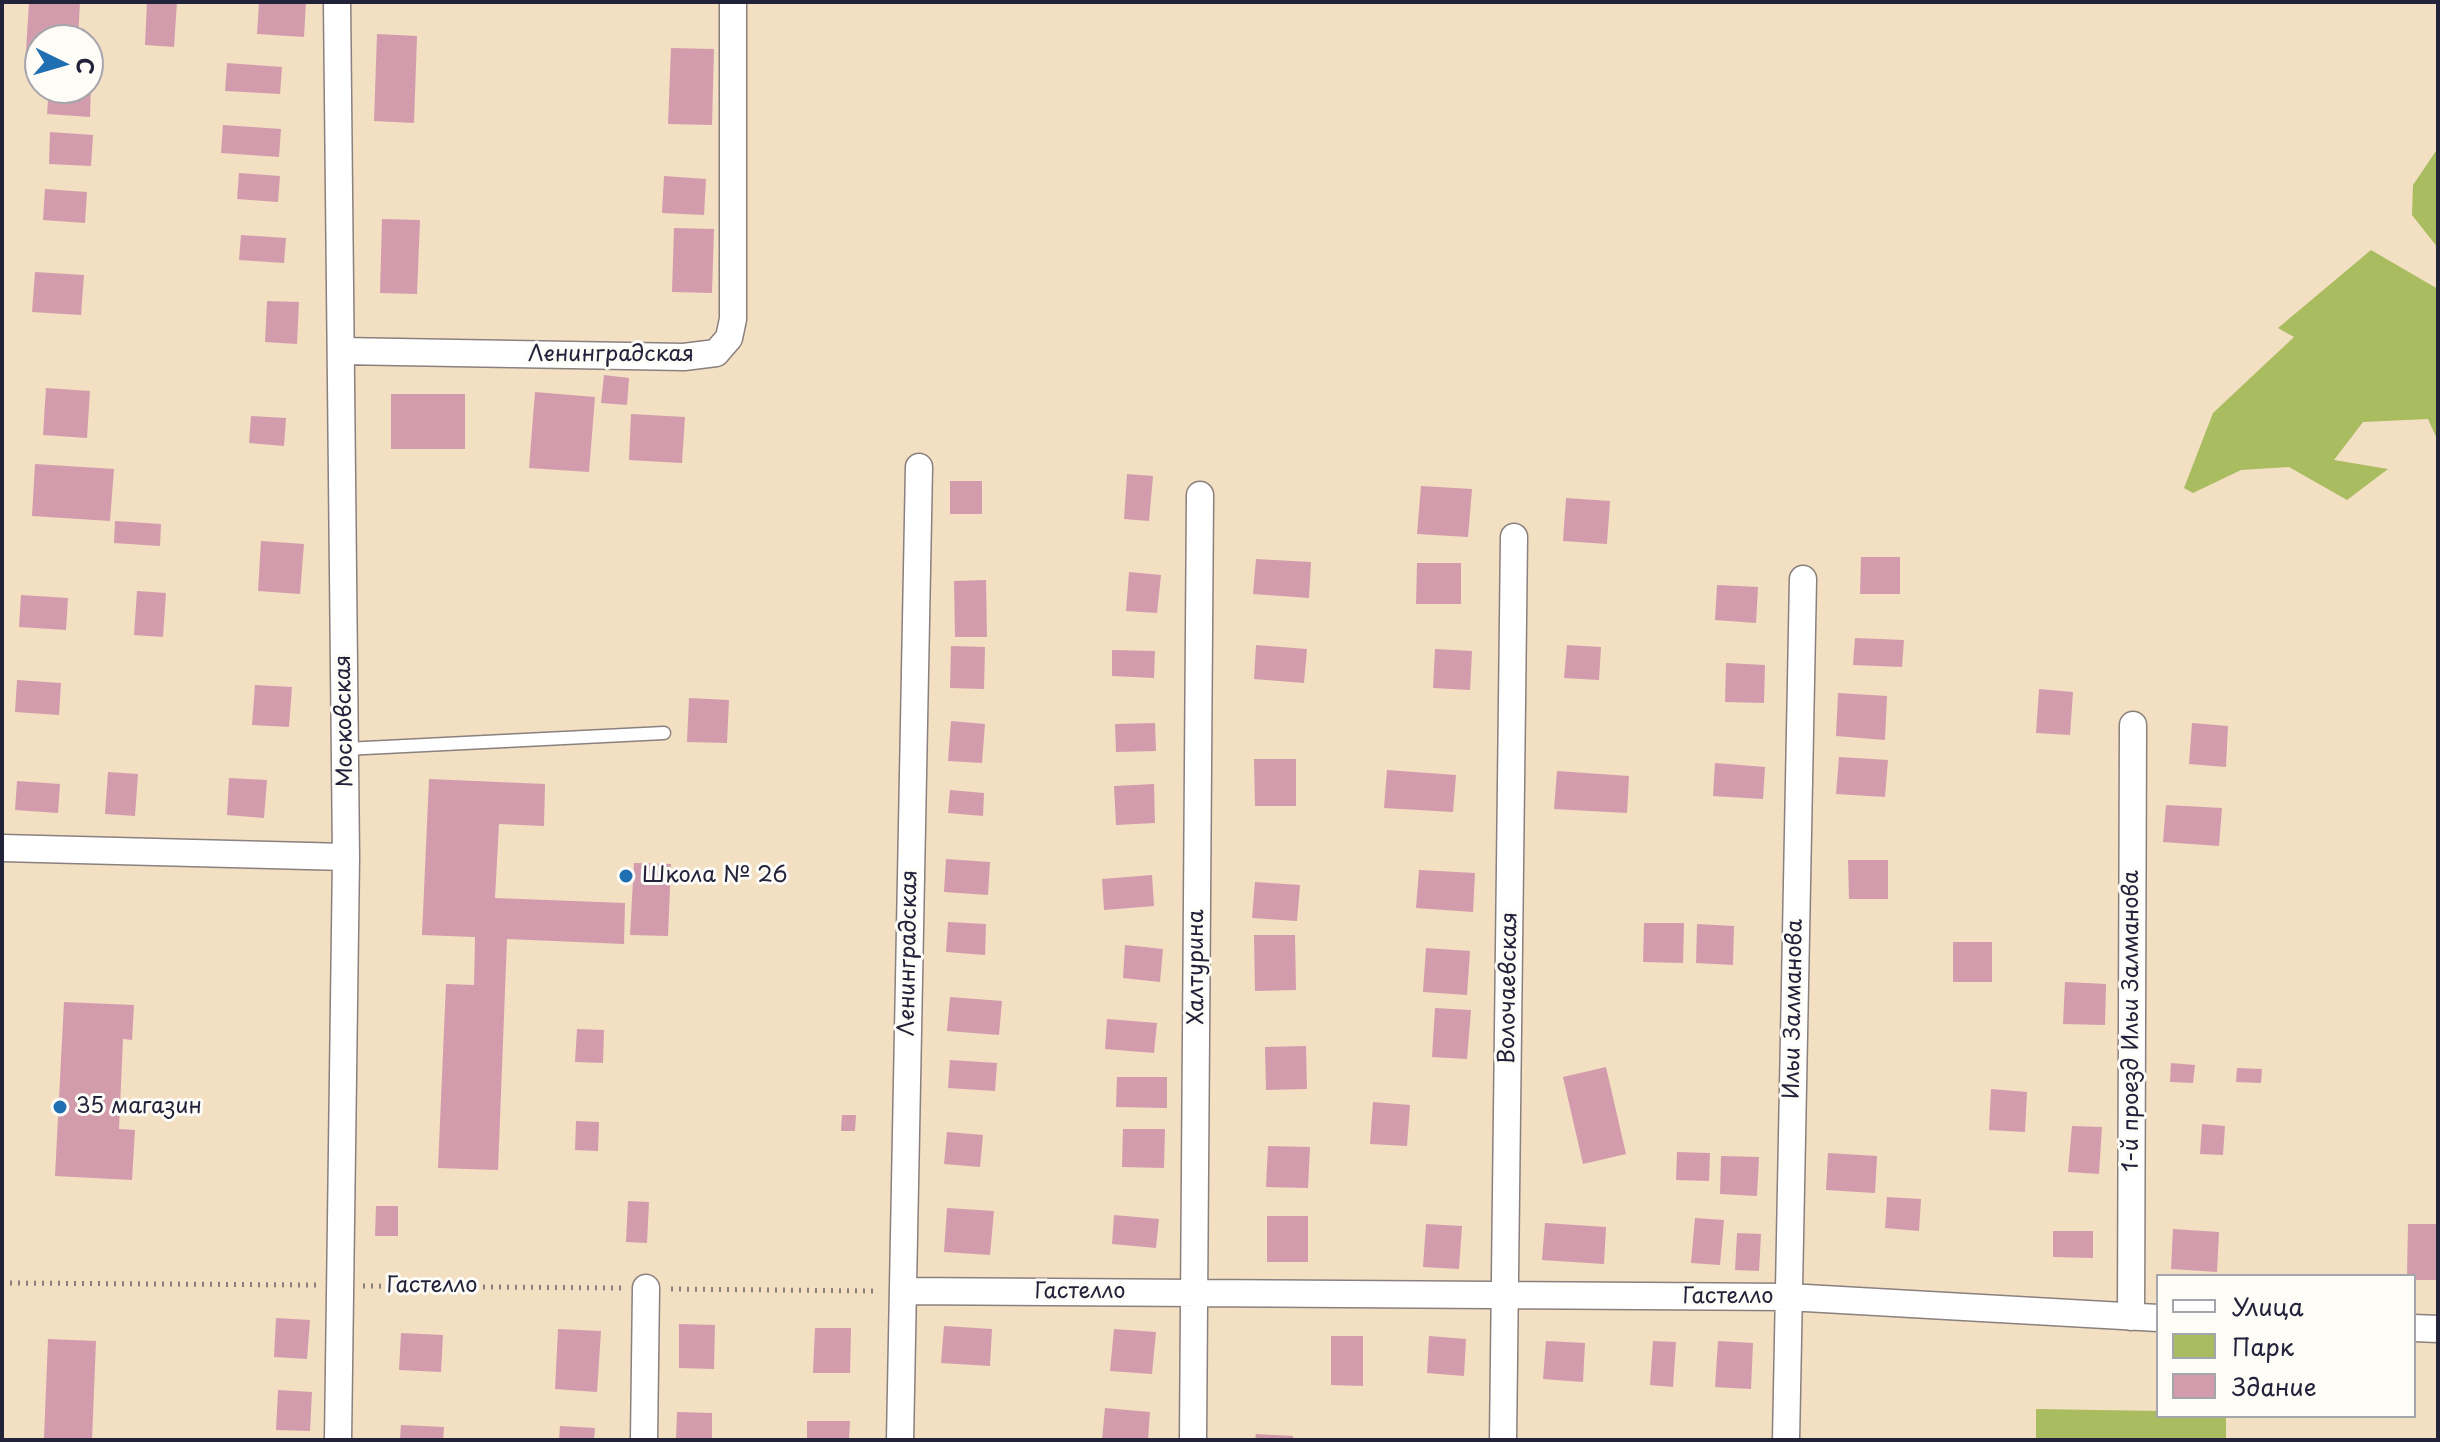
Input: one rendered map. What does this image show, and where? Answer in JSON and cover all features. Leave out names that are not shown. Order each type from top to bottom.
[{"type":"street","name":"Московская","points":[[337,2],[346,857],[338,1440]]},
{"type":"street","name":"Ленинградская","points":[[341,351],[684,357],[716,353],[729,338],[733,319],[733,2]]},
{"type":"street","name":"Ленинградская","points":[[900,1440],[919,467]]},
{"type":"street","name":"Халтурина","points":[[1193,1440],[1200,495]]},
{"type":"street","name":"Волочаевская","points":[[1503,1440],[1514,537]]},
{"type":"street","name":"Ильи Залманова","points":[[1786,1440],[1803,579]]},
{"type":"street","name":"1-й проезд Ильи Залманова","points":[[2131,1317],[2133,725]]},
{"type":"street","points":[[2,848],[346,857]]},
{"type":"street","points":[[644,1440],[646,1288]]},
{"type":"street","name":"Гастелло","points":[[903,1291],[1788,1297],[2156,1318]]},
{"type":"street","points":[[2416,1328],[2438,1329]]},
{"type":"lane","points":[[345,749],[664,733]]},
{"type":"path","name":"Гастелло","points":[[2,1283],[903,1291]]},
{"type":"green space","points":[[2438,148],[2438,248],[2412,215],[2413,185]]},
{"type":"green space","points":[[2371,250],[2438,289],[2438,441],[2428,419],[2363,422],[2334,460],[2388,469],[2347,500],[2289,467],[2241,470],[2193,493],[2184,488],[2213,413],[2294,337],[2278,328]]},
{"type":"green space","points":[[2036,1409],[2156,1411],[2156,1418],[2226,1418],[2226,1440],[2036,1440]]},
{"type":"building","points":[[29,2],[80,2],[79,24],[28,24]]},
{"type":"building","points":[[147,2],[177,2],[174,47],[145,45]]},
{"type":"building","points":[[259,2],[306,2],[304,37],[257,34]]},
{"type":"building","points":[[377,34],[417,36],[414,123],[374,121]]},
{"type":"building","points":[[671,48],[714,49],[712,125],[668,124]]},
{"type":"building","points":[[227,63],[282,67],[280,94],[225,91]]},
{"type":"building","points":[[48,104],[90,104],[90,117],[47,114]]},
{"type":"building","points":[[223,125],[281,129],[279,157],[221,153]]},
{"type":"building","points":[[50,132],[93,135],[91,166],[49,164]]},
{"type":"building","points":[[239,173],[280,176],[278,202],[237,199]]},
{"type":"building","points":[[664,176],[706,179],[704,215],[662,213]]},
{"type":"building","points":[[45,189],[87,192],[85,223],[43,220]]},
{"type":"building","points":[[382,219],[420,220],[417,294],[380,293]]},
{"type":"building","points":[[674,228],[714,229],[712,293],[672,292]]},
{"type":"building","points":[[241,235],[286,238],[284,263],[239,260]]},
{"type":"building","points":[[35,272],[84,275],[81,315],[32,312]]},
{"type":"building","points":[[267,301],[299,302],[297,344],[265,342]]},
{"type":"building","points":[[604,375],[629,378],[627,405],[601,403]]},
{"type":"building","points":[[46,388],[90,391],[87,438],[43,435]]},
{"type":"building","points":[[535,392],[595,397],[589,472],[529,468]]},
{"type":"building","points":[[391,394],[465,394],[465,449],[391,449]]},
{"type":"building","points":[[631,414],[685,417],[682,463],[629,460]]},
{"type":"building","points":[[251,416],[286,418],[284,446],[249,443]]},
{"type":"building","points":[[35,464],[114,469],[110,521],[32,516]]},
{"type":"building","points":[[1127,474],[1153,476],[1149,521],[1124,519]]},
{"type":"building","points":[[950,481],[982,481],[982,514],[950,514]]},
{"type":"building","points":[[1421,486],[1472,489],[1468,537],[1417,534]]},
{"type":"building","points":[[1566,498],[1610,501],[1607,544],[1563,541]]},
{"type":"building","points":[[115,521],[161,524],[160,546],[114,543]]},
{"type":"building","points":[[261,541],[304,544],[300,594],[258,591]]},
{"type":"building","points":[[1861,557],[1900,557],[1900,594],[1860,594]]},
{"type":"building","points":[[1256,559],[1311,562],[1309,598],[1253,594]]},
{"type":"building","points":[[1417,563],[1461,563],[1461,604],[1416,604]]},
{"type":"building","points":[[1129,572],[1161,575],[1157,613],[1126,611]]},
{"type":"building","points":[[986,580],[987,637],[955,637],[954,581]]},
{"type":"building","points":[[1717,585],[1758,587],[1756,623],[1715,620]]},
{"type":"building","points":[[137,591],[166,593],[163,637],[134,635]]},
{"type":"building","points":[[21,595],[68,598],[66,630],[19,627]]},
{"type":"building","points":[[1855,638],[1904,640],[1902,667],[1853,665]]},
{"type":"building","points":[[1256,645],[1307,649],[1304,683],[1254,679]]},
{"type":"building","points":[[1567,645],[1601,647],[1599,680],[1564,678]]},
{"type":"building","points":[[951,646],[985,647],[984,689],[950,688]]},
{"type":"building","points":[[1435,649],[1472,651],[1470,690],[1433,688]]},
{"type":"building","points":[[1112,650],[1155,651],[1154,678],[1112,676]]},
{"type":"building","points":[[1726,663],[1765,665],[1764,703],[1725,702]]},
{"type":"building","points":[[17,680],[61,683],[59,715],[15,712]]},
{"type":"building","points":[[255,685],[292,687],[289,727],[252,725]]},
{"type":"building","points":[[2039,689],[2073,692],[2070,735],[2036,733]]},
{"type":"building","points":[[1838,693],[1887,696],[1885,740],[1836,736]]},
{"type":"building","points":[[689,698],[729,700],[727,743],[687,742]]},
{"type":"building","points":[[951,721],[985,724],[982,763],[948,761]]},
{"type":"building","points":[[1155,723],[1156,751],[1116,752],[1115,724]]},
{"type":"building","points":[[2192,723],[2228,726],[2226,767],[2189,764]]},
{"type":"building","points":[[1839,757],[1888,760],[1885,797],[1836,794]]},
{"type":"building","points":[[1254,759],[1296,759],[1296,806],[1255,806]]},
{"type":"building","points":[[1715,763],[1765,767],[1763,799],[1713,796]]},
{"type":"building","points":[[1387,770],[1456,775],[1453,812],[1384,808]]},
{"type":"building","points":[[1557,771],[1629,776],[1627,813],[1554,809]]},
{"type":"building","points":[[108,772],[138,774],[135,816],[105,814]]},
{"type":"building","points":[[229,778],[267,780],[264,818],[227,815]]},
{"type":"building","points":[[429,779],[545,784],[544,826],[499,824],[495,898],[625,903],[624,944],[507,939],[498,1170],[438,1168],[446,984],[474,985],[475,937],[422,935]]},
{"type":"building","points":[[17,781],[60,784],[58,813],[15,810]]},
{"type":"building","points":[[1154,784],[1155,823],[1116,825],[1114,786]]},
{"type":"building","points":[[950,790],[984,793],[983,816],[948,813]]},
{"type":"building","points":[[2166,805],[2222,808],[2219,846],[2163,842]]},
{"type":"building","points":[[946,859],[990,862],[988,895],[944,892]]},
{"type":"building","points":[[1848,860],[1888,860],[1888,899],[1849,899]]},
{"type":"building","points":[[634,863],[671,864],[668,936],[630,935]]},
{"type":"building","points":[[1419,870],[1475,873],[1473,912],[1416,908]]},
{"type":"building","points":[[1152,875],[1154,906],[1104,910],[1102,879]]},
{"type":"building","points":[[1255,882],[1300,885],[1297,921],[1252,918]]},
{"type":"building","points":[[948,922],[986,924],[985,955],[946,952]]},
{"type":"building","points":[[1644,923],[1684,923],[1683,963],[1643,962]]},
{"type":"building","points":[[1697,924],[1734,926],[1733,965],[1696,963]]},
{"type":"building","points":[[1254,935],[1295,935],[1296,990],[1255,991]]},
{"type":"building","points":[[1953,942],[1992,942],[1992,982],[1953,982]]},
{"type":"building","points":[[1125,945],[1163,949],[1160,982],[1123,978]]},
{"type":"building","points":[[1426,948],[1470,951],[1467,995],[1423,992]]},
{"type":"building","points":[[2065,982],[2106,984],[2105,1025],[2063,1024]]},
{"type":"building","points":[[950,997],[1002,1001],[999,1035],[947,1031]]},
{"type":"building","points":[[64,1002],[134,1005],[132,1040],[123,1039],[119,1129],[135,1130],[132,1180],[55,1176]]},
{"type":"building","points":[[1435,1008],[1471,1010],[1467,1059],[1432,1057]]},
{"type":"building","points":[[1107,1019],[1157,1023],[1154,1053],[1105,1049]]},
{"type":"building","points":[[577,1029],[604,1030],[603,1063],[575,1062]]},
{"type":"building","points":[[1306,1046],[1307,1089],[1266,1090],[1265,1047]]},
{"type":"building","points":[[950,1060],[997,1063],[995,1091],[948,1088]]},
{"type":"building","points":[[2171,1063],[2195,1065],[2193,1083],[2170,1082]]},
{"type":"building","points":[[1606,1067],[1626,1154],[1583,1164],[1563,1077]]},
{"type":"building","points":[[2237,1068],[2262,1069],[2261,1083],[2236,1082]]},
{"type":"building","points":[[1117,1077],[1167,1077],[1167,1108],[1116,1107]]},
{"type":"building","points":[[1991,1089],[2027,1092],[2025,1132],[1989,1130]]},
{"type":"building","points":[[1373,1102],[1410,1105],[1407,1146],[1370,1144]]},
{"type":"building","points":[[842,1115],[856,1115],[855,1131],[841,1131]]},
{"type":"building","points":[[576,1121],[599,1122],[598,1151],[575,1150]]},
{"type":"building","points":[[2202,1124],[2225,1126],[2223,1155],[2200,1154]]},
{"type":"building","points":[[2072,1126],[2102,1127],[2099,1174],[2068,1172]]},
{"type":"building","points":[[1123,1129],[1165,1129],[1164,1168],[1122,1167]]},
{"type":"building","points":[[947,1132],[983,1135],[980,1167],[944,1164]]},
{"type":"building","points":[[1268,1146],[1310,1147],[1308,1188],[1266,1187]]},
{"type":"building","points":[[1677,1152],[1710,1153],[1709,1181],[1676,1180]]},
{"type":"building","points":[[1828,1153],[1877,1156],[1875,1193],[1826,1190]]},
{"type":"building","points":[[1721,1156],[1759,1157],[1757,1196],[1720,1194]]},
{"type":"building","points":[[1887,1197],[1921,1199],[1919,1231],[1885,1228]]},
{"type":"building","points":[[628,1201],[649,1202],[647,1243],[626,1242]]},
{"type":"building","points":[[376,1206],[398,1206],[398,1236],[375,1236]]},
{"type":"building","points":[[947,1208],[994,1211],[990,1255],[944,1252]]},
{"type":"building","points":[[1114,1215],[1159,1219],[1156,1248],[1112,1244]]},
{"type":"building","points":[[1267,1216],[1308,1216],[1308,1262],[1267,1262]]},
{"type":"building","points":[[1695,1218],[1724,1220],[1720,1265],[1691,1263]]},
{"type":"building","points":[[1545,1223],[1606,1227],[1604,1264],[1542,1260]]},
{"type":"building","points":[[1426,1224],[1462,1226],[1459,1269],[1423,1267]]},
{"type":"building","points":[[2408,1224],[2438,1224],[2438,1280],[2416,1280],[2416,1274],[2407,1274]]},
{"type":"building","points":[[2173,1229],[2219,1232],[2217,1272],[2171,1269]]},
{"type":"building","points":[[2053,1231],[2093,1231],[2093,1258],[2053,1257]]},
{"type":"building","points":[[1737,1233],[1761,1234],[1759,1271],[1735,1270]]},
{"type":"building","points":[[276,1318],[310,1320],[307,1359],[274,1357]]},
{"type":"building","points":[[679,1324],[715,1325],[714,1369],[679,1368]]},
{"type":"building","points":[[944,1326],[992,1329],[990,1366],[941,1363]]},
{"type":"building","points":[[815,1328],[851,1328],[850,1373],[813,1373]]},
{"type":"building","points":[[558,1329],[601,1331],[597,1392],[555,1389]]},
{"type":"building","points":[[1114,1329],[1156,1332],[1152,1374],[1110,1371]]},
{"type":"building","points":[[401,1333],[443,1335],[441,1372],[399,1370]]},
{"type":"building","points":[[1331,1336],[1363,1336],[1363,1386],[1331,1385]]},
{"type":"building","points":[[1429,1336],[1466,1339],[1464,1376],[1427,1373]]},
{"type":"building","points":[[48,1339],[96,1341],[92,1440],[44,1438]]},
{"type":"building","points":[[1546,1341],[1585,1343],[1583,1382],[1543,1379]]},
{"type":"building","points":[[1653,1341],[1676,1342],[1673,1387],[1650,1385]]},
{"type":"building","points":[[1718,1341],[1753,1343],[1751,1389],[1715,1387]]},
{"type":"building","points":[[278,1390],[312,1392],[310,1431],[276,1430]]},
{"type":"building","points":[[1105,1408],[1150,1412],[1148,1440],[1102,1440]]},
{"type":"building","points":[[677,1412],[712,1413],[712,1440],[676,1440]]},
{"type":"building","points":[[807,1421],[850,1421],[849,1440],[807,1440]]},
{"type":"building","points":[[401,1425],[444,1427],[443,1440],[400,1440]]},
{"type":"building","points":[[560,1426],[595,1428],[594,1440],[559,1440]]},
{"type":"building","points":[[1256,1434],[1293,1436],[1293,1440],[1255,1440]]},
{"type":"place","name":"Школа № 26","points":[[626,876]]},
{"type":"place","name":"35 магазин","points":[[60,1107]]}]
